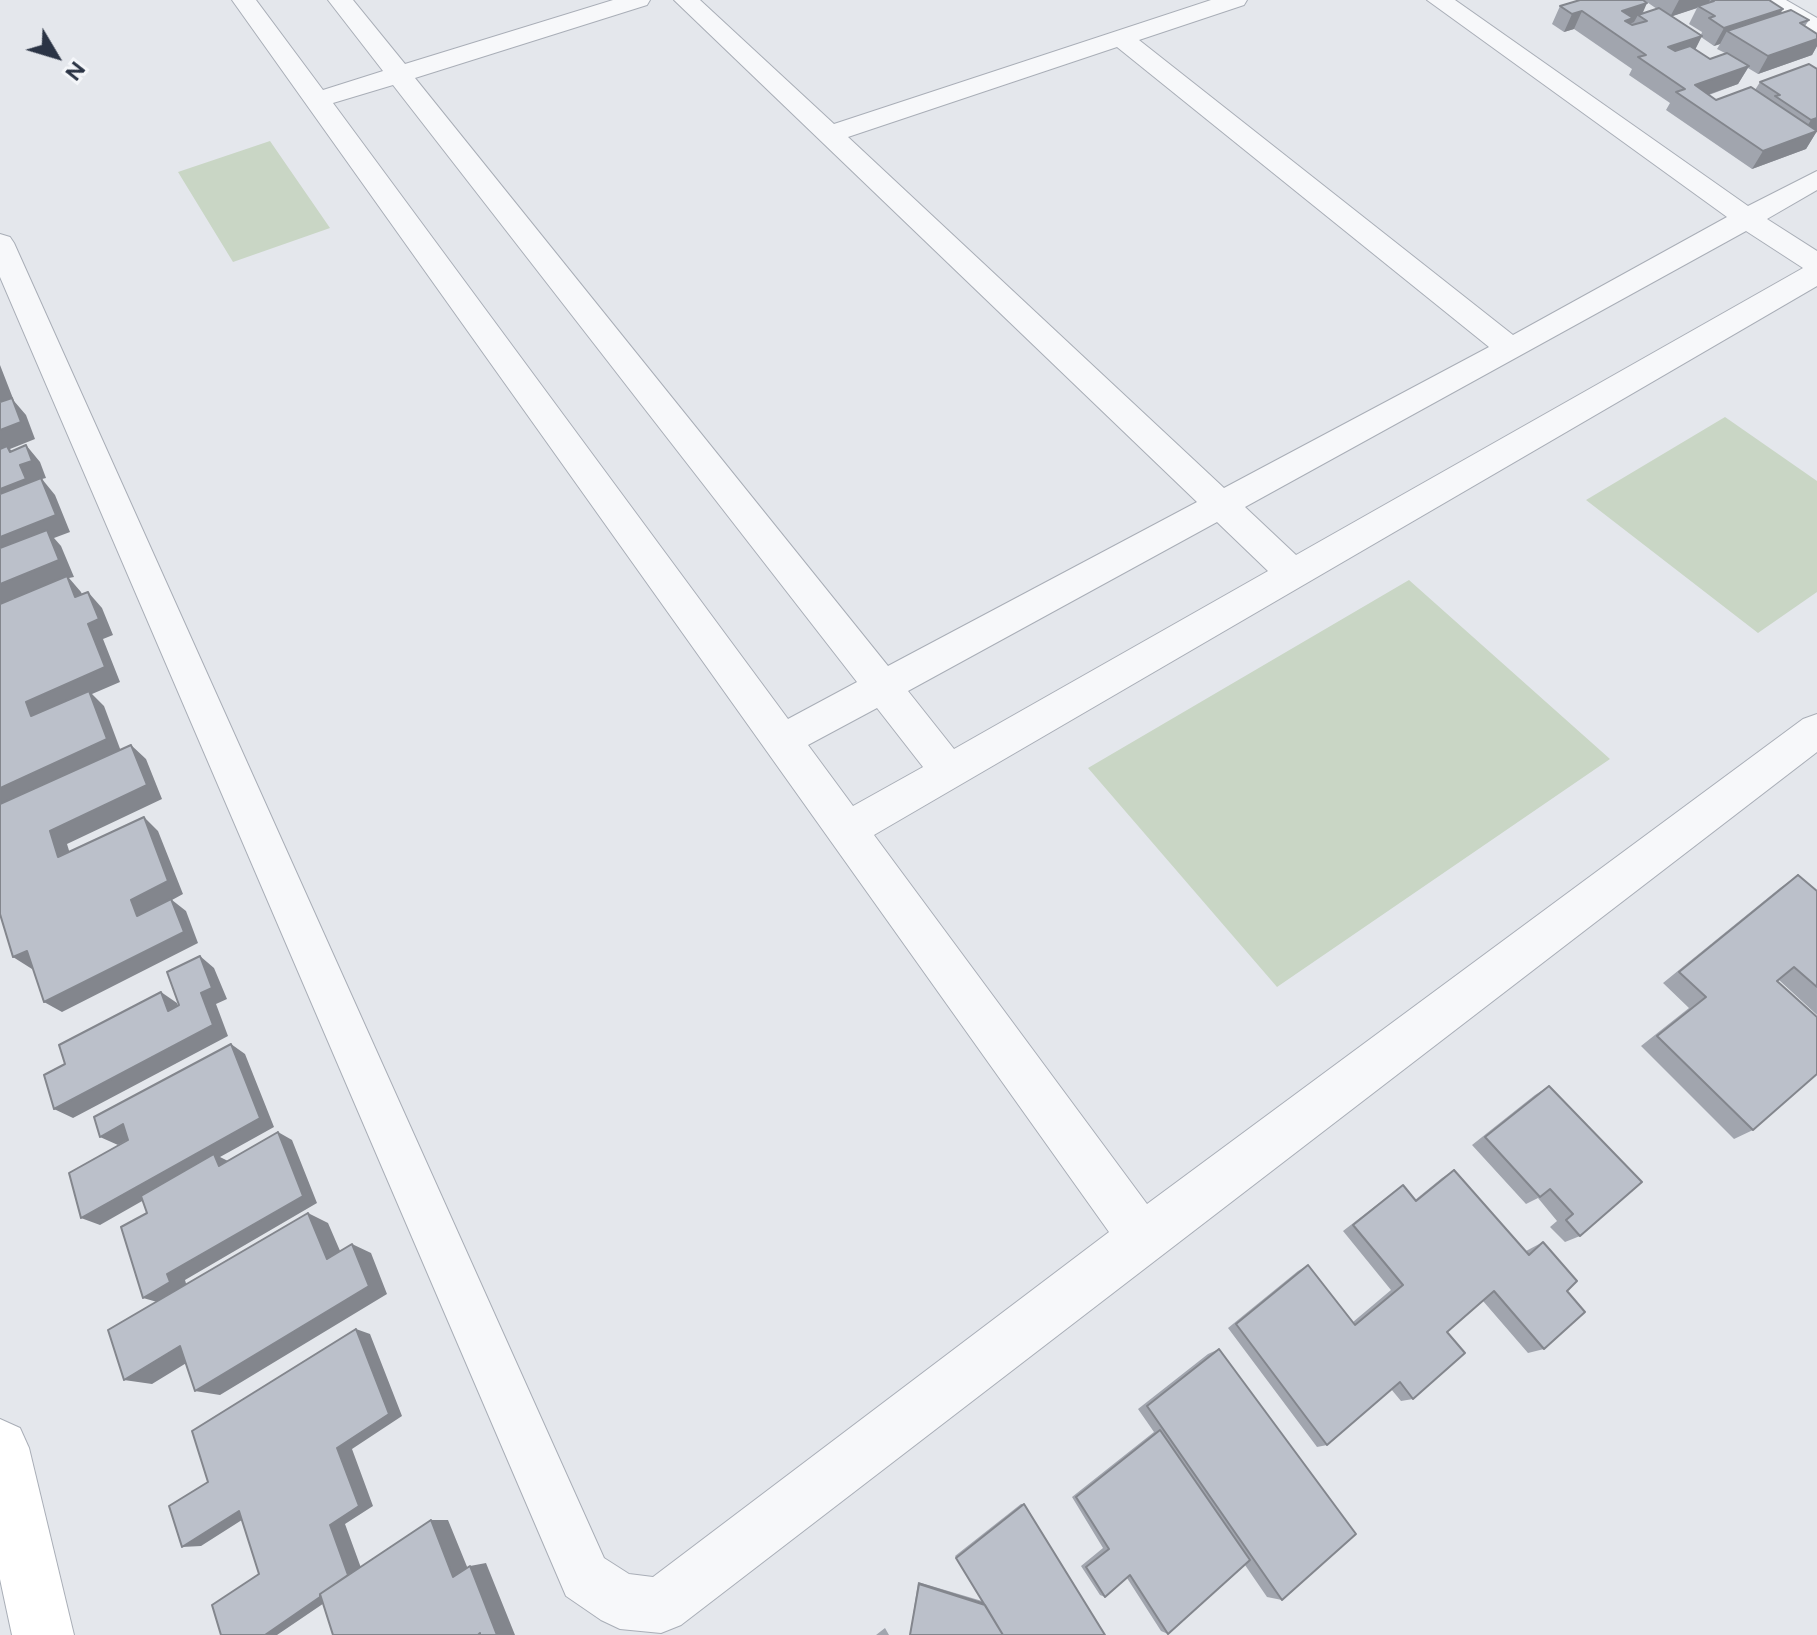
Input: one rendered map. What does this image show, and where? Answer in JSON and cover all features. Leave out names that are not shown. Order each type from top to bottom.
[{"type":"street","points":[[244,0],[1142,1237]]},
{"type":"street","points":[[340,0],[949,771]]},
{"type":"street","points":[[317,100],[638,0]]},
{"type":"street","points":[[686,0],[1294,574]]},
{"type":"street","points":[[828,135],[1235,0]]},
{"type":"street","points":[[1439,0],[1746,218],[1817,264]]},
{"type":"street","points":[[1769,0],[1817,29]]},
{"type":"street","points":[[1121,38],[1511,349]]},
{"type":"street","points":[[781,741],[1511,349],[1817,179]]},
{"type":"street","points":[[0,243],[585,1577],[620,1601],[661,1605],[1142,1237],[1817,730]]},
{"type":"street","points":[[847,830],[1817,273]]},
{"type":"street","points":[[0,1448],[43,1635]]},
{"type":"green space","points":[[270,141],[330,228],[233,262],[178,172]]},
{"type":"green space","points":[[1725,417],[1817,481],[1817,592],[1758,633],[1586,500]]},
{"type":"green space","points":[[1409,580],[1610,759],[1277,987],[1088,768]]},
{"type":"building","points":[[1580,0],[1643,0],[1647,3],[1622,11],[1633,18],[1625,21],[1632,25],[1647,21],[1638,15],[1659,8],[1702,36],[1668,47],[1675,51],[1690,46],[1710,59],[1727,53],[1749,66],[1695,85],[1716,100],[1751,87],[1817,131],[1763,151],[1676,92],[1685,89],[1638,57],[1646,55],[1582,11],[1572,14],[1560,6]]},
{"type":"building","points":[[1712,0],[1769,0],[1783,9],[1724,28],[1709,18],[1715,16],[1698,6]]},
{"type":"building","points":[[1791,10],[1809,20],[1800,23],[1817,34],[1817,39],[1768,56],[1727,31]]},
{"type":"building","points":[[1809,64],[1817,69],[1817,118],[1811,120],[1760,82]]},
{"type":"building","points":[[12,398],[21,422],[0,430],[0,402]]},
{"type":"building","points":[[26,445],[32,461],[20,465],[26,479],[0,489],[0,449],[7,446],[10,452]]},
{"type":"building","points":[[41,478],[56,515],[0,537],[0,494]]},
{"type":"building","points":[[47,530],[59,560],[0,584],[0,548]]},
{"type":"building","points":[[67,576],[75,597],[88,592],[99,619],[88,624],[105,667],[26,702],[31,716],[89,691],[107,739],[0,788],[0,604]]},
{"type":"building","points":[[131,745],[147,785],[50,831],[58,857],[144,817],[168,881],[131,900],[137,916],[171,899],[184,932],[44,1002],[27,951],[13,957],[0,914],[0,804]]},
{"type":"building","points":[[1798,875],[1817,891],[1817,987],[1794,967],[1777,981],[1817,1017],[1817,1074],[1753,1130],[1657,1036],[1706,997],[1679,972]]},
{"type":"building","points":[[200,956],[212,988],[201,993],[213,1025],[54,1109],[44,1075],[65,1064],[59,1045],[161,992],[168,1011],[179,1005],[167,972]]},
{"type":"building","points":[[231,1044],[260,1118],[81,1218],[69,1173],[128,1140],[123,1124],[100,1137],[94,1117]]},
{"type":"building","points":[[1549,1086],[1642,1182],[1580,1236],[1566,1220],[1573,1214],[1550,1189],[1540,1197],[1485,1137]]},
{"type":"building","points":[[278,1132],[303,1196],[167,1274],[170,1282],[143,1298],[121,1227],[147,1213],[141,1196],[214,1154],[219,1166]]},
{"type":"building","points":[[1454,1170],[1529,1255],[1543,1242],[1577,1281],[1567,1291],[1585,1312],[1544,1349],[1494,1291],[1447,1332],[1465,1353],[1413,1399],[1400,1382],[1327,1445],[1236,1324],[1308,1265],[1355,1325],[1403,1285],[1353,1225],[1403,1185],[1416,1201]]},
{"type":"building","points":[[308,1213],[327,1259],[352,1244],[369,1286],[195,1391],[180,1346],[124,1380],[108,1330]]},
{"type":"building","points":[[356,1329],[389,1414],[337,1448],[359,1506],[330,1525],[348,1575],[265,1635],[221,1635],[212,1605],[259,1574],[239,1511],[182,1547],[169,1506],[208,1482],[192,1431]]},
{"type":"building","points":[[1219,1349],[1356,1534],[1282,1600],[1147,1406]]},
{"type":"building","points":[[1160,1430],[1250,1560],[1168,1634],[1130,1575],[1105,1597],[1086,1567],[1109,1549],[1076,1497]]},
{"type":"building","points":[[1024,1504],[1105,1635],[1003,1635],[956,1558]]},
{"type":"building","points":[[431,1520],[453,1577],[470,1566],[497,1635],[333,1635],[320,1594]]},
{"type":"building","points":[[919,1584],[985,1605],[1003,1635],[910,1635]]}]
